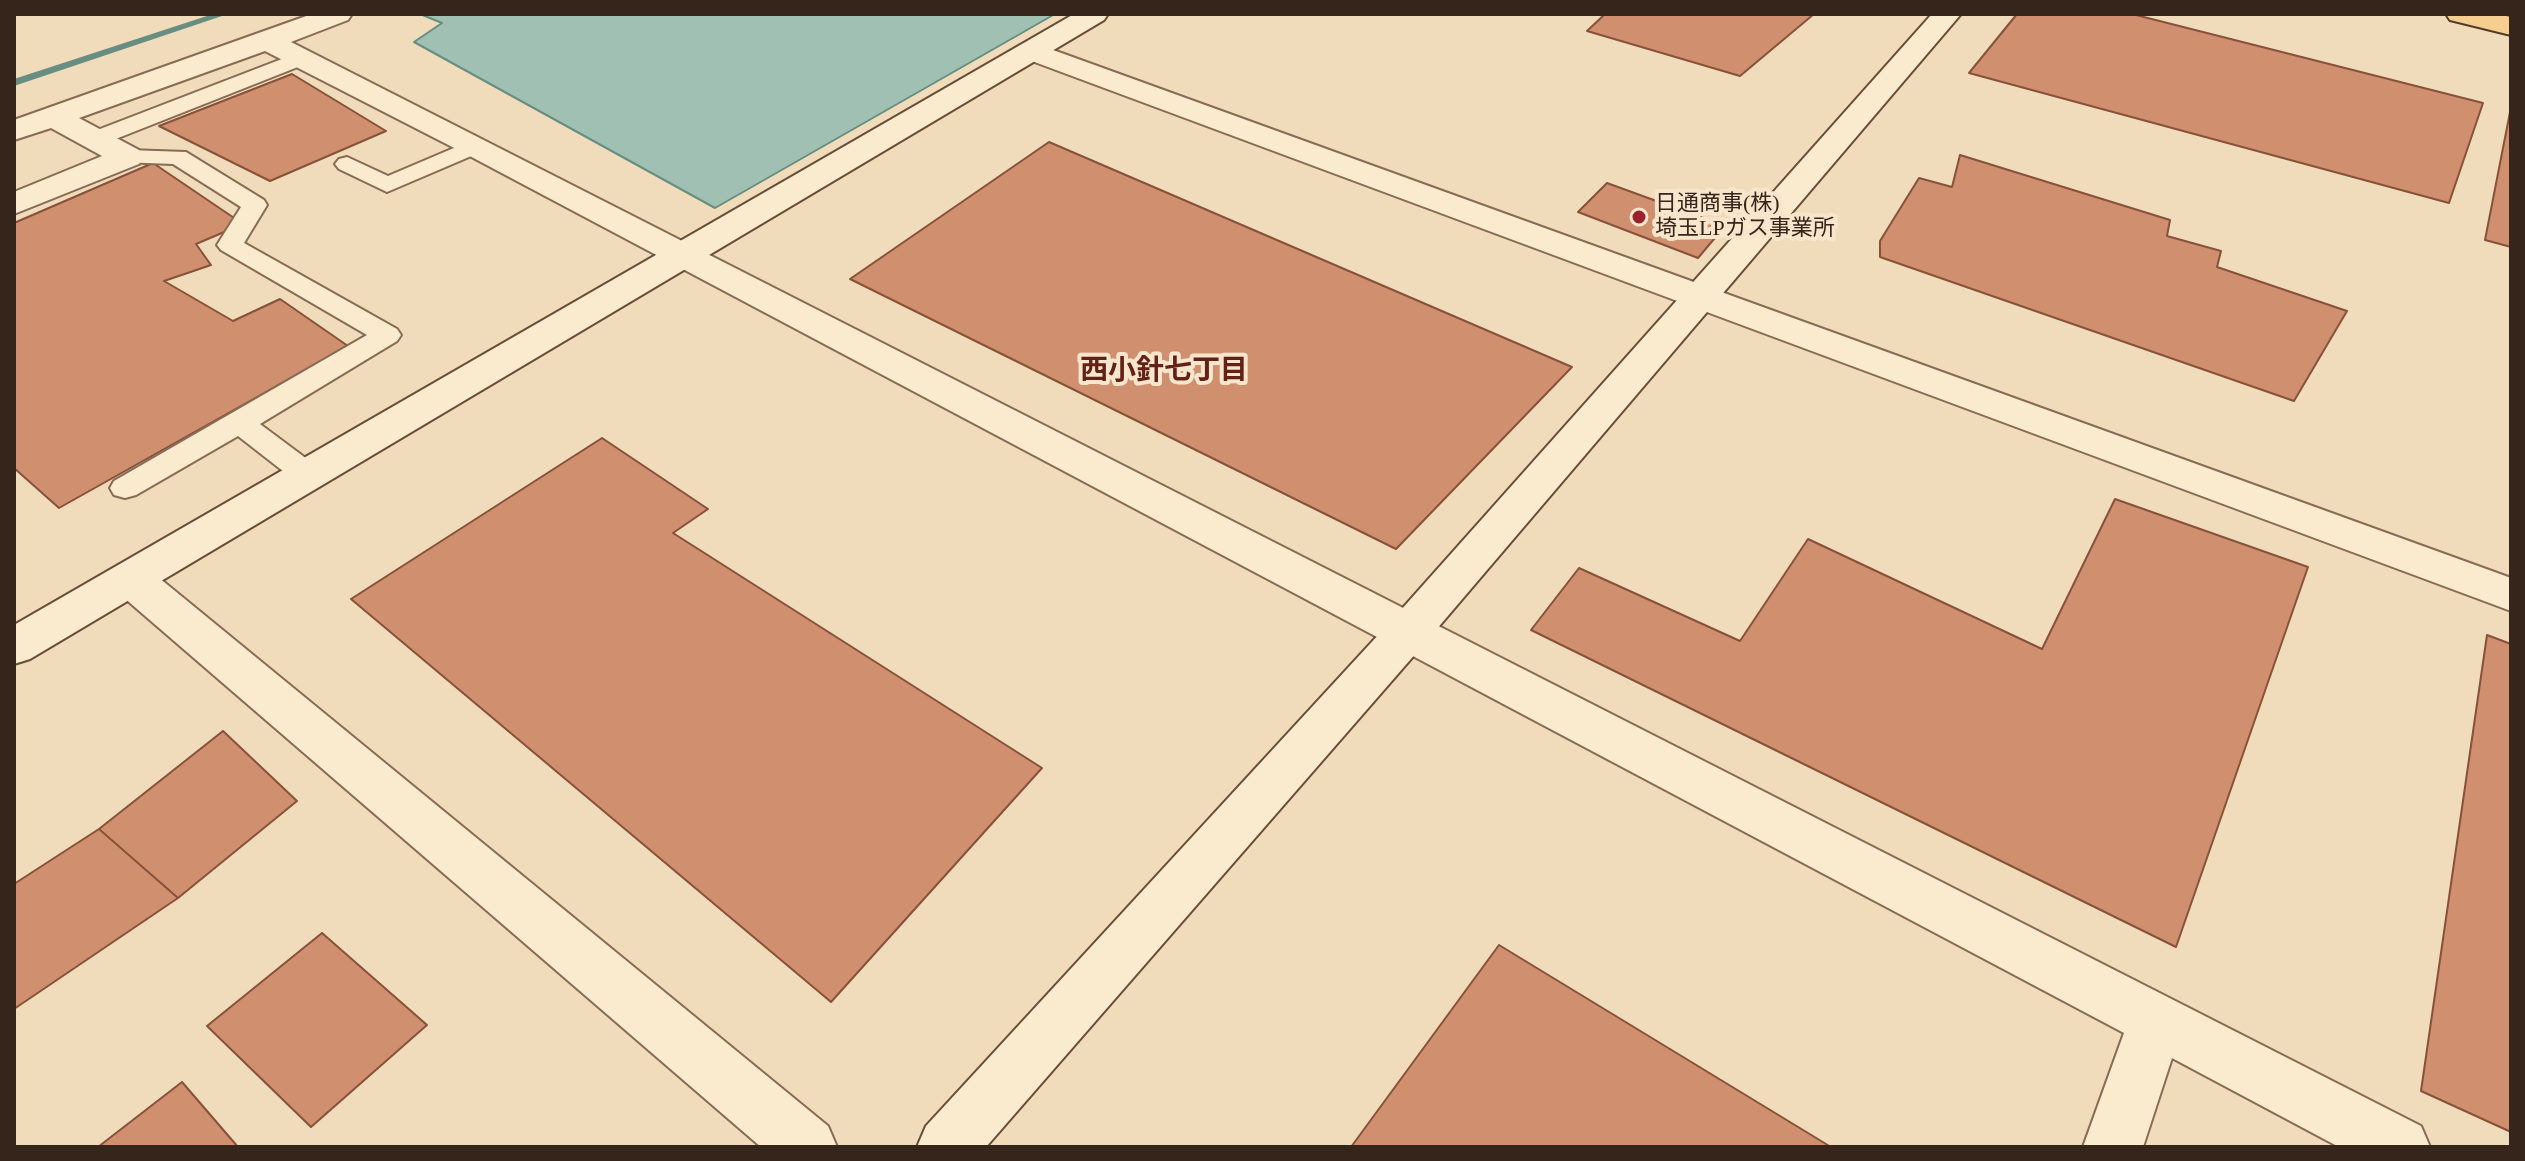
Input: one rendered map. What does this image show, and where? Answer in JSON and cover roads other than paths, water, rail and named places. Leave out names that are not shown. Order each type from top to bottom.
[{"type":"main road","points":[[2460,14],[2511,26]]},
{"type":"street","points":[[14,131],[338,14]]},
{"type":"street","points":[[14,647],[1094,14]]},
{"type":"street","points":[[947,1147],[1408,632],[1947,14]]},
{"type":"street","points":[[267,41],[685,254],[2400,1147]]},
{"type":"street","points":[[1031,51],[2511,595]]},
{"type":"street","points":[[53,117],[128,157]]},
{"type":"street","points":[[14,204],[128,157]]},
{"type":"street","points":[[131,579],[807,1147]]},
{"type":"street","points":[[2113,1147],[2156,1022]]},
{"type":"lane","points":[[95,139],[300,58]]},
{"type":"lane","points":[[347,164],[387,185],[475,146]]},
{"type":"lane","points":[[125,488],[387,335],[230,245],[255,205],[178,157],[128,157]]},
{"type":"lane","points":[[240,423],[308,475]]},
{"type":"waterway","points":[[14,83],[223,14]]},
{"type":"place","name":"日通商事(株) 埼玉LPガス事業所","points":[[1639,217]]},
{"type":"district","name":"西小針七丁目","points":[[1164,372]]}]
